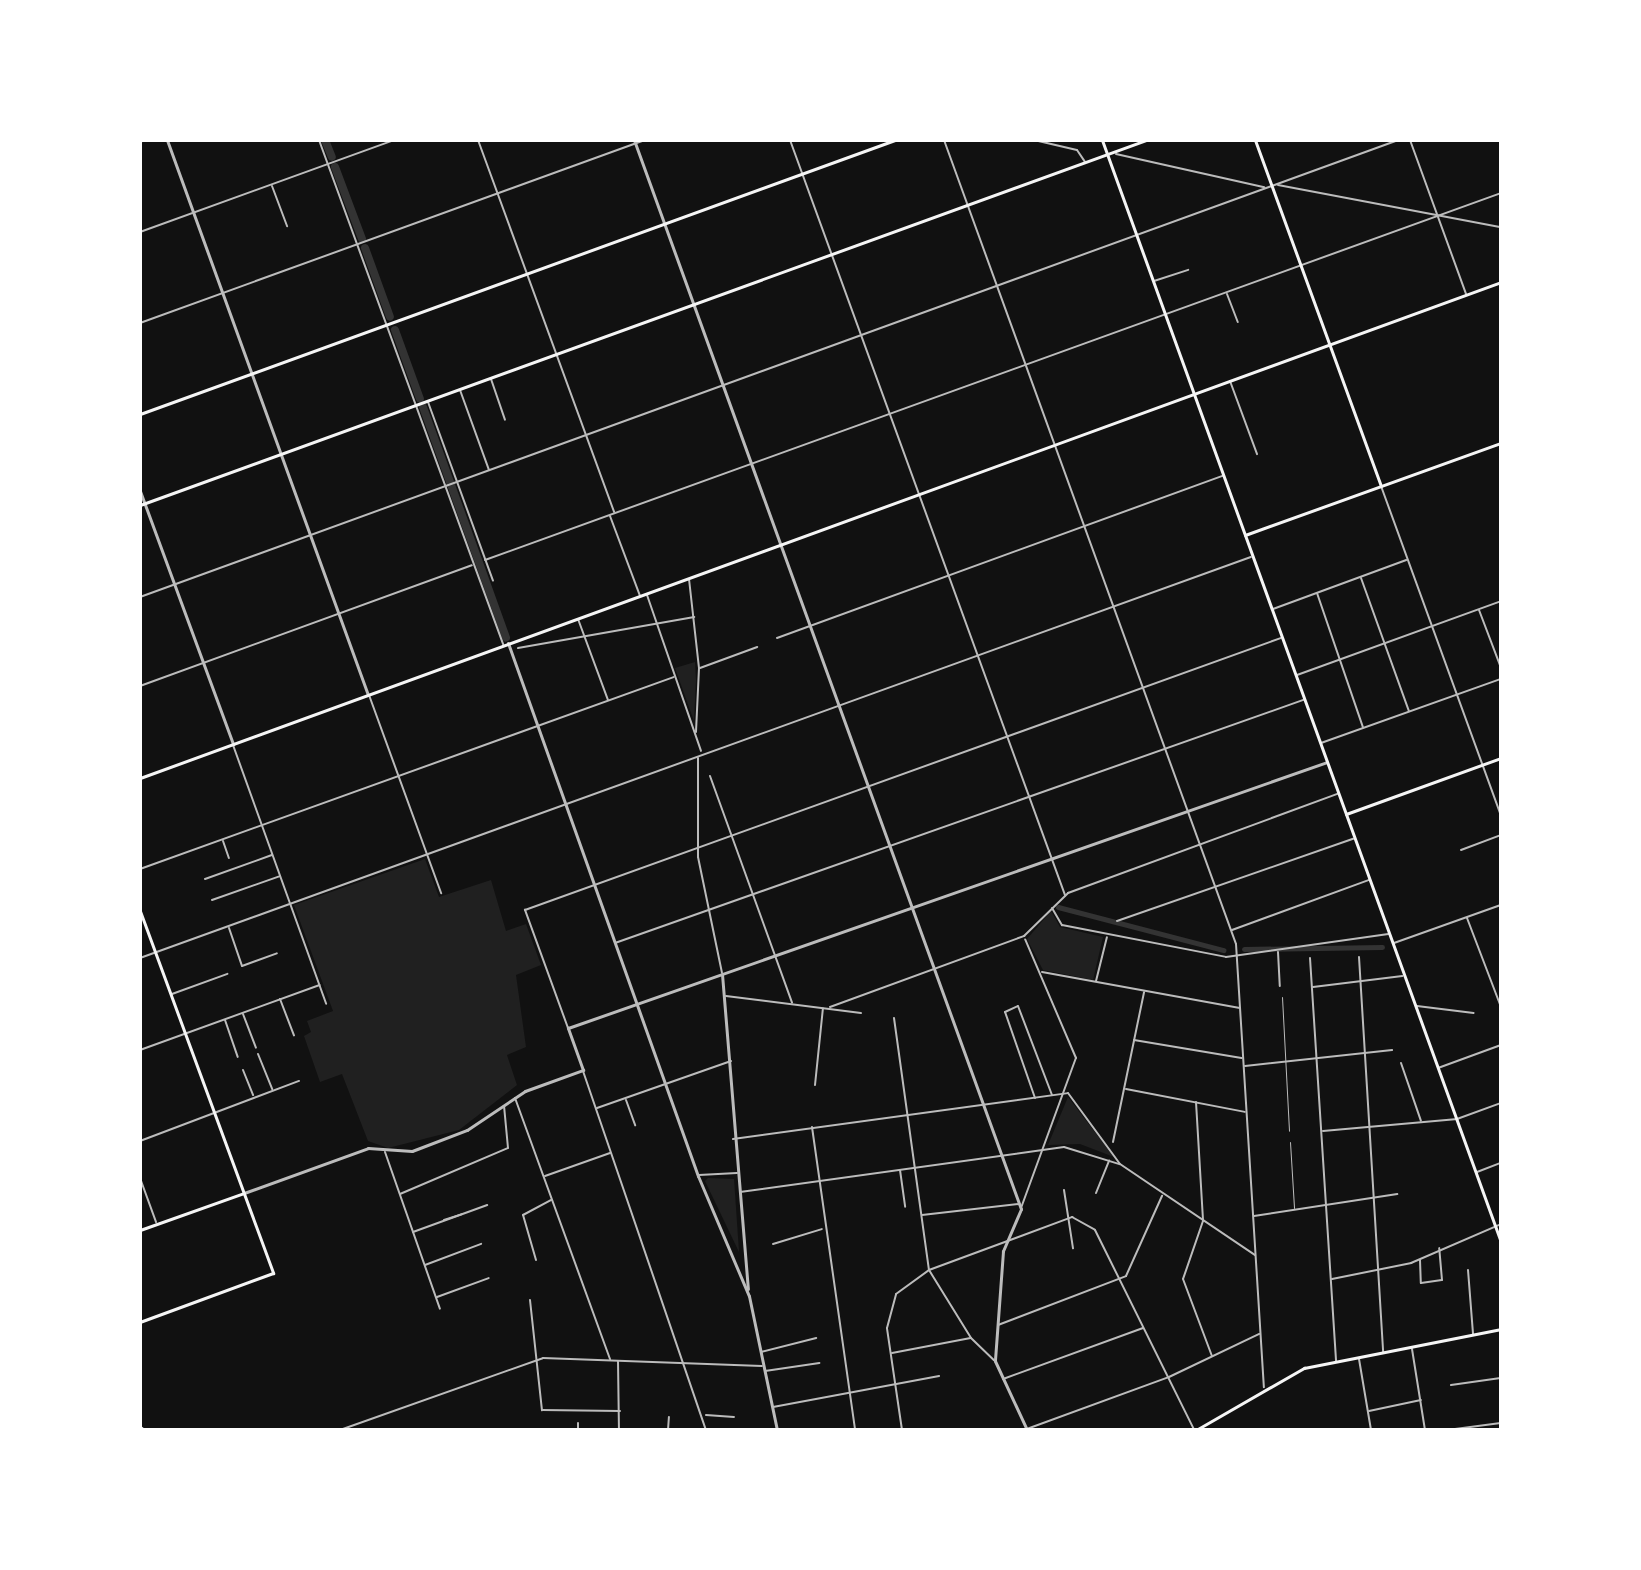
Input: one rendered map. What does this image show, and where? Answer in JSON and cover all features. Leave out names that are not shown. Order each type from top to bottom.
[{"type":"main road","points":[[140,414],[895,140]]},
{"type":"main road","points":[[1102,140],[1501,1242]]},
{"type":"main road","points":[[142,504],[1146,140]]},
{"type":"main road","points":[[1255,140],[1274,185],[1381,486]]},
{"type":"main road","points":[[140,778],[1501,282]]},
{"type":"main road","points":[[1245,535],[1501,443]]},
{"type":"main road","points":[[1346,814],[1501,758]]},
{"type":"main road","points":[[140,911],[273,1273],[140,1322]]},
{"type":"main road","points":[[140,1230],[244,1193]]},
{"type":"main road","points":[[1196,1430],[1264,1387],[1336,1362],[1501,1329]]},
{"type":"street","points":[[140,142],[145,140]]},
{"type":"street","points":[[167,140],[441,893]]},
{"type":"street","points":[[319,140],[474,564],[567,804],[698,1176],[749,1296]]},
{"type":"street","points":[[140,232],[394,140]]},
{"type":"street","points":[[478,140],[640,596]]},
{"type":"street","points":[[140,323],[645,140]]},
{"type":"street","points":[[790,140],[1065,895]]},
{"type":"street","points":[[944,140],[1232,930],[1238,956],[1264,1387]]},
{"type":"street","points":[[1034,140],[1077,150],[1085,162]]},
{"type":"street","points":[[140,597],[1398,140]]},
{"type":"street","points":[[1410,140],[1466,295]]},
{"type":"street","points":[[635,142],[1020,1206]]},
{"type":"street","points":[[1115,151],[1265,188]]},
{"type":"street","points":[[271,185],[287,226]]},
{"type":"street","points":[[1274,185],[1501,227]]},
{"type":"street","points":[[485,560],[1501,193]]},
{"type":"street","points":[[1153,281],[1188,270]]},
{"type":"street","points":[[1226,293],[1238,322]]},
{"type":"street","points":[[490,378],[505,420]]},
{"type":"street","points":[[1230,381],[1257,454]]},
{"type":"street","points":[[460,389],[489,470]]},
{"type":"street","points":[[427,401],[493,581]]},
{"type":"street","points":[[777,638],[1223,475]]},
{"type":"street","points":[[1381,486],[1501,815]]},
{"type":"street","points":[[140,491],[142,504],[263,825],[326,1004]]},
{"type":"street","points":[[140,958],[1253,557]]},
{"type":"street","points":[[1272,609],[1408,559]]},
{"type":"street","points":[[140,686],[474,564]]},
{"type":"street","points":[[1361,577],[1410,712]]},
{"type":"street","points":[[688,578],[699,668],[696,736]]},
{"type":"street","points":[[647,593],[702,753]]},
{"type":"street","points":[[1317,593],[1364,728]]},
{"type":"street","points":[[1295,675],[1501,601]]},
{"type":"street","points":[[1479,609],[1501,668]]},
{"type":"street","points":[[518,648],[694,617]]},
{"type":"street","points":[[577,618],[608,701]]},
{"type":"street","points":[[706,1430],[705,1415],[525,910],[698,844],[1282,638]]},
{"type":"street","points":[[699,668],[757,647]]},
{"type":"street","points":[[140,869],[674,677]]},
{"type":"street","points":[[1320,744],[1501,679]]},
{"type":"street","points":[[615,943],[1304,700]]},
{"type":"street","points":[[698,757],[698,844],[726,996],[733,1139],[743,1252],[777,1430]]},
{"type":"street","points":[[568,1028],[1327,762]]},
{"type":"street","points":[[710,776],[792,1003]]},
{"type":"street","points":[[830,1007],[1024,936],[1065,895],[1338,794]]},
{"type":"street","points":[[1461,850],[1501,835]]},
{"type":"street","points":[[1117,921],[1355,838]]},
{"type":"street","points":[[222,840],[229,858]]},
{"type":"street","points":[[205,879],[273,854]]},
{"type":"street","points":[[212,900],[281,875]]},
{"type":"street","points":[[1232,930],[1370,880]]},
{"type":"street","points":[[1393,943],[1501,905]]},
{"type":"street","points":[[1052,907],[1062,925],[1107,936],[1238,956],[1389,934]]},
{"type":"street","points":[[1466,917],[1501,1007]]},
{"type":"street","points":[[228,926],[242,966],[277,953]]},
{"type":"street","points":[[995,1361],[1006,1242],[1068,1093],[1074,1048],[1024,936]]},
{"type":"street","points":[[1096,982],[1107,936]]},
{"type":"street","points":[[1280,950],[1280,986]]},
{"type":"street","points":[[1359,957],[1383,1354]]},
{"type":"street","points":[[1310,958],[1336,1362]]},
{"type":"street","points":[[1041,972],[1241,1009]]},
{"type":"street","points":[[171,995],[227,974]]},
{"type":"street","points":[[1312,987],[1404,975]]},
{"type":"street","points":[[140,1050],[321,984]]},
{"type":"street","points":[[1112,1145],[1144,991]]},
{"type":"street","points":[[726,996],[861,1013]]},
{"type":"street","points":[[280,999],[294,1035]]},
{"type":"street","points":[[1415,1006],[1431,1002],[1474,1013]]},
{"type":"street","points":[[815,1085],[823,1006]]},
{"type":"street","points":[[1036,1099],[1005,1012],[1018,1006],[1052,1095]]},
{"type":"street","points":[[243,1013],[256,1048]]},
{"type":"street","points":[[894,1018],[929,1270],[971,1338],[995,1361],[1026,1430],[1169,1377],[1261,1333]]},
{"type":"street","points":[[225,1019],[238,1057]]},
{"type":"street","points":[[1134,1040],[1243,1058]]},
{"type":"street","points":[[1438,1068],[1501,1045]]},
{"type":"street","points":[[1243,1066],[1392,1050]]},
{"type":"street","points":[[258,1054],[272,1090]]},
{"type":"street","points":[[596,1108],[731,1061]]},
{"type":"street","points":[[1401,1063],[1421,1122]]},
{"type":"street","points":[[243,1070],[253,1097]]},
{"type":"street","points":[[244,1193],[368,1148],[427,1146],[515,1098],[583,1070]]},
{"type":"street","points":[[140,1141],[299,1081]]},
{"type":"street","points":[[1124,1088],[1246,1112]]},
{"type":"street","points":[[733,1139],[1068,1093]]},
{"type":"street","points":[[1068,1093],[1112,1145],[1120,1164]]},
{"type":"street","points":[[515,1098],[610,1360]]},
{"type":"street","points":[[625,1098],[635,1125]]},
{"type":"street","points":[[1196,1102],[1203,1221],[1183,1279],[1212,1356]]},
{"type":"street","points":[[1321,1131],[1457,1119],[1501,1103]]},
{"type":"street","points":[[399,1194],[508,1148],[504,1106]]},
{"type":"street","points":[[812,1127],[816,1181],[855,1430]]},
{"type":"street","points":[[740,1192],[1079,1148],[1120,1164],[1256,1256]]},
{"type":"street","points":[[384,1149],[440,1309]]},
{"type":"street","points":[[544,1177],[612,1152]]},
{"type":"street","points":[[1096,1193],[1110,1159]]},
{"type":"street","points":[[1476,1172],[1501,1163]]},
{"type":"street","points":[[900,1170],[905,1207]]},
{"type":"street","points":[[698,1176],[738,1173]]},
{"type":"street","points":[[140,1178],[157,1224]]},
{"type":"street","points":[[1064,1190],[1063,1218],[1073,1248]]},
{"type":"street","points":[[1253,1217],[1397,1194]]},
{"type":"street","points":[[997,1325],[1120,1281],[1162,1195]]},
{"type":"street","points":[[536,1260],[523,1215],[552,1200]]},
{"type":"street","points":[[412,1233],[487,1205]]},
{"type":"street","points":[[921,1215],[1020,1206]]},
{"type":"street","points":[[902,1430],[887,1328],[896,1294],[929,1270],[1063,1218],[1081,1218],[1095,1230],[1196,1430]]},
{"type":"street","points":[[1331,1280],[1378,1272],[1420,1259],[1439,1248],[1501,1224]]},
{"type":"street","points":[[773,1244],[823,1229]]},
{"type":"street","points":[[424,1265],[481,1244]]},
{"type":"street","points":[[1420,1259],[1421,1283],[1442,1280],[1439,1248]]},
{"type":"street","points":[[732,1256],[743,1252]]},
{"type":"street","points":[[1468,1270],[1473,1335]]},
{"type":"street","points":[[435,1298],[489,1278]]},
{"type":"street","points":[[530,1300],[542,1410],[620,1411]]},
{"type":"street","points":[[1003,1379],[1144,1327]]},
{"type":"street","points":[[760,1353],[816,1338]]},
{"type":"street","points":[[891,1353],[971,1338]]},
{"type":"street","points":[[1412,1349],[1425,1430]]},
{"type":"street","points":[[340,1430],[543,1358],[763,1369],[819,1363]]},
{"type":"street","points":[[1359,1358],[1371,1430]]},
{"type":"street","points":[[618,1360],[619,1430]]},
{"type":"street","points":[[772,1408],[939,1376]]},
{"type":"street","points":[[1451,1385],[1501,1378]]},
{"type":"street","points":[[1368,1411],[1421,1400]]},
{"type":"street","points":[[705,1415],[734,1417]]},
{"type":"street","points":[[668,1430],[669,1417]]},
{"type":"street","points":[[578,1423],[578,1430]]},
{"type":"street","points":[[1455,1429],[1501,1423]]},
{"type":"street","points":[[641,1429],[659,1430]]},
{"type":"lane","points":[[1282,997],[1289,1131]]},
{"type":"lane","points":[[1290,1142],[1294,1210]]},
{"type":"shaded area","points":[[695,662],[696,680],[694,721],[675,668]]},
{"type":"shaded area","points":[[425,859],[439,897],[491,880],[506,931],[526,924],[541,965],[516,975],[526,1047],[507,1055],[517,1085],[459,1130],[388,1148],[368,1141],[342,1074],[320,1082],[304,1036],[311,1032],[307,1021],[333,1011],[294,905]]},
{"type":"shaded area","points":[[1051,911],[1060,927],[1103,937],[1093,980],[1043,970],[1027,939]]},
{"type":"shaded area","points":[[1068,1097],[1114,1157],[1080,1144],[1048,1145]]},
{"type":"shaded area","points":[[708,1178],[734,1179],[739,1252],[705,1181]]},
{"type":"waterway","points":[[325,140],[332,157]]},
{"type":"waterway","points":[[335,167],[362,239]]},
{"type":"waterway","points":[[365,248],[390,317]]},
{"type":"waterway","points":[[395,330],[420,399]]},
{"type":"waterway","points":[[423,407],[506,637]]},
{"type":"waterway","points":[[1058,907],[1223,950]]},
{"type":"waterway","points":[[1244,949],[1382,947]]}]
